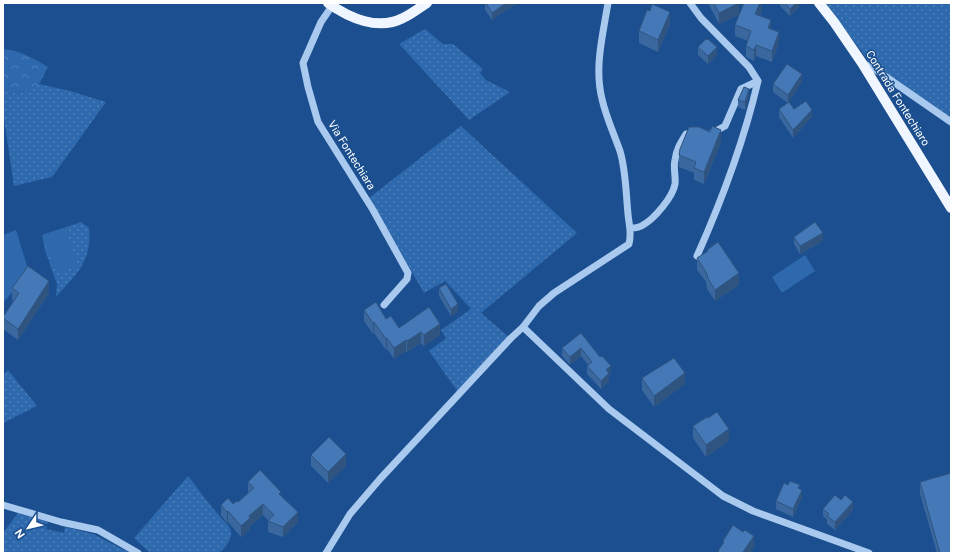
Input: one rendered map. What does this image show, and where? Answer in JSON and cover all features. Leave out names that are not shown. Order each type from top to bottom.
[{"type":"main road","points":[[330,4],[348,16],[368,22],[378,23],[395,22],[427,3]]},
{"type":"main road","name":"Contrada Fontechiaro","points":[[819,3],[862,62],[951,208]]},
{"type":"street","points":[[326,553],[350,514],[511,338],[523,327],[540,306],[554,293],[629,244],[631,228],[628,220],[625,183],[620,153],[602,99],[599,74],[600,46],[608,3]]},
{"type":"street","points":[[690,3],[700,18],[749,67],[757,79],[750,113],[724,192],[697,256]]},
{"type":"street","name":"Via Fontechiara","points":[[330,4],[303,63],[318,122],[373,210],[408,273],[407,279],[384,305]]},
{"type":"street","points":[[862,62],[951,122]]},
{"type":"street","points":[[631,228],[638,228],[644,225],[657,213],[669,197],[675,185],[675,159],[680,143],[686,134],[694,133],[706,135],[725,126],[741,90],[757,79]]},
{"type":"street","points":[[523,327],[609,409],[723,496],[753,511],[869,553]]},
{"type":"street","points":[[3,505],[61,522],[98,530],[138,553]]},
{"type":"green space","points":[[826,3],[951,3],[951,118],[872,66]]},
{"type":"green space","points":[[425,29],[443,44],[453,44],[483,69],[480,73],[486,80],[510,92],[469,120],[399,44]]},
{"type":"green space","points":[[3,49],[21,53],[48,67],[39,84],[25,91],[3,95]]},
{"type":"green space","points":[[39,84],[70,91],[106,102],[52,177],[14,186],[3,112],[3,95],[25,91]]},
{"type":"green space","points":[[461,126],[577,233],[481,313],[509,337],[458,392],[429,351],[446,338],[441,330],[471,309],[445,281],[424,293],[369,198]]},
{"type":"green space","points":[[81,222],[89,228],[88,250],[82,266],[56,297],[57,284],[45,250],[42,235]]},
{"type":"green space","points":[[65,228],[78,266],[56,273],[42,235]]},
{"type":"green space","points":[[16,230],[29,272],[3,303],[3,235]]},
{"type":"green space","points":[[805,255],[815,271],[782,293],[772,277]]},
{"type":"green space","points":[[8,370],[37,406],[3,423],[3,376]]},
{"type":"green space","points":[[188,476],[231,530],[229,541],[219,553],[150,553],[134,538]]},
{"type":"green space","points":[[18,513],[48,522],[46,529],[64,533],[65,527],[93,534],[130,553],[3,553],[3,533]]},
{"type":"building","points":[[486,3],[506,3],[492,13]]},
{"type":"building","points":[[714,3],[739,3],[719,13]]},
{"type":"building","points":[[744,3],[760,3],[755,14],[771,20],[768,28],[779,32],[772,51],[756,45],[754,50],[746,46],[751,31],[735,25]]},
{"type":"building","points":[[785,3],[796,3],[790,9]]},
{"type":"building","points":[[652,4],[670,12],[658,40],[639,31],[647,10],[650,11]]},
{"type":"building","points":[[706,39],[717,47],[708,56],[698,47]]},
{"type":"building","points":[[787,64],[802,74],[788,95],[773,84]]},
{"type":"building","points":[[744,87],[749,89],[745,102],[738,100]]},
{"type":"building","points":[[806,101],[812,110],[793,130],[779,109],[789,102],[794,109]]},
{"type":"building","points":[[712,126],[721,130],[704,172],[694,168],[696,162],[679,155],[680,149],[689,127],[699,127],[710,132]]},
{"type":"building","points":[[815,222],[823,233],[800,246],[794,237]]},
{"type":"building","points":[[718,242],[739,273],[715,290],[697,258]]},
{"type":"building","points":[[28,266],[49,281],[18,329],[3,317],[19,293],[12,288]]},
{"type":"building","points":[[446,284],[458,304],[451,309],[439,288]]},
{"type":"building","points":[[376,302],[386,319],[391,316],[399,328],[429,307],[440,324],[424,335],[421,332],[394,348],[364,310]]},
{"type":"building","points":[[581,333],[600,357],[602,356],[611,366],[606,370],[609,373],[601,381],[587,366],[592,362],[581,348],[570,357],[562,348]]},
{"type":"building","points":[[674,358],[685,373],[654,396],[642,378]]},
{"type":"building","points":[[717,412],[729,429],[706,445],[693,426]]},
{"type":"building","points":[[329,437],[346,454],[328,472],[311,455]]},
{"type":"building","points":[[260,470],[281,492],[279,494],[298,512],[283,527],[268,521],[274,515],[263,504],[249,516],[250,518],[241,526],[221,505],[228,498],[233,504],[237,501],[238,502],[254,488],[248,482]]},
{"type":"building","points":[[951,473],[951,553],[940,553],[920,482]]},
{"type":"building","points":[[790,481],[800,485],[798,488],[802,490],[793,509],[776,501],[784,483],[788,485]]},
{"type":"building","points":[[835,495],[841,500],[845,495],[853,502],[835,522],[827,516],[829,514],[823,509]]},
{"type":"building","points":[[733,525],[743,532],[745,530],[754,536],[743,553],[720,553],[718,551]]}]
